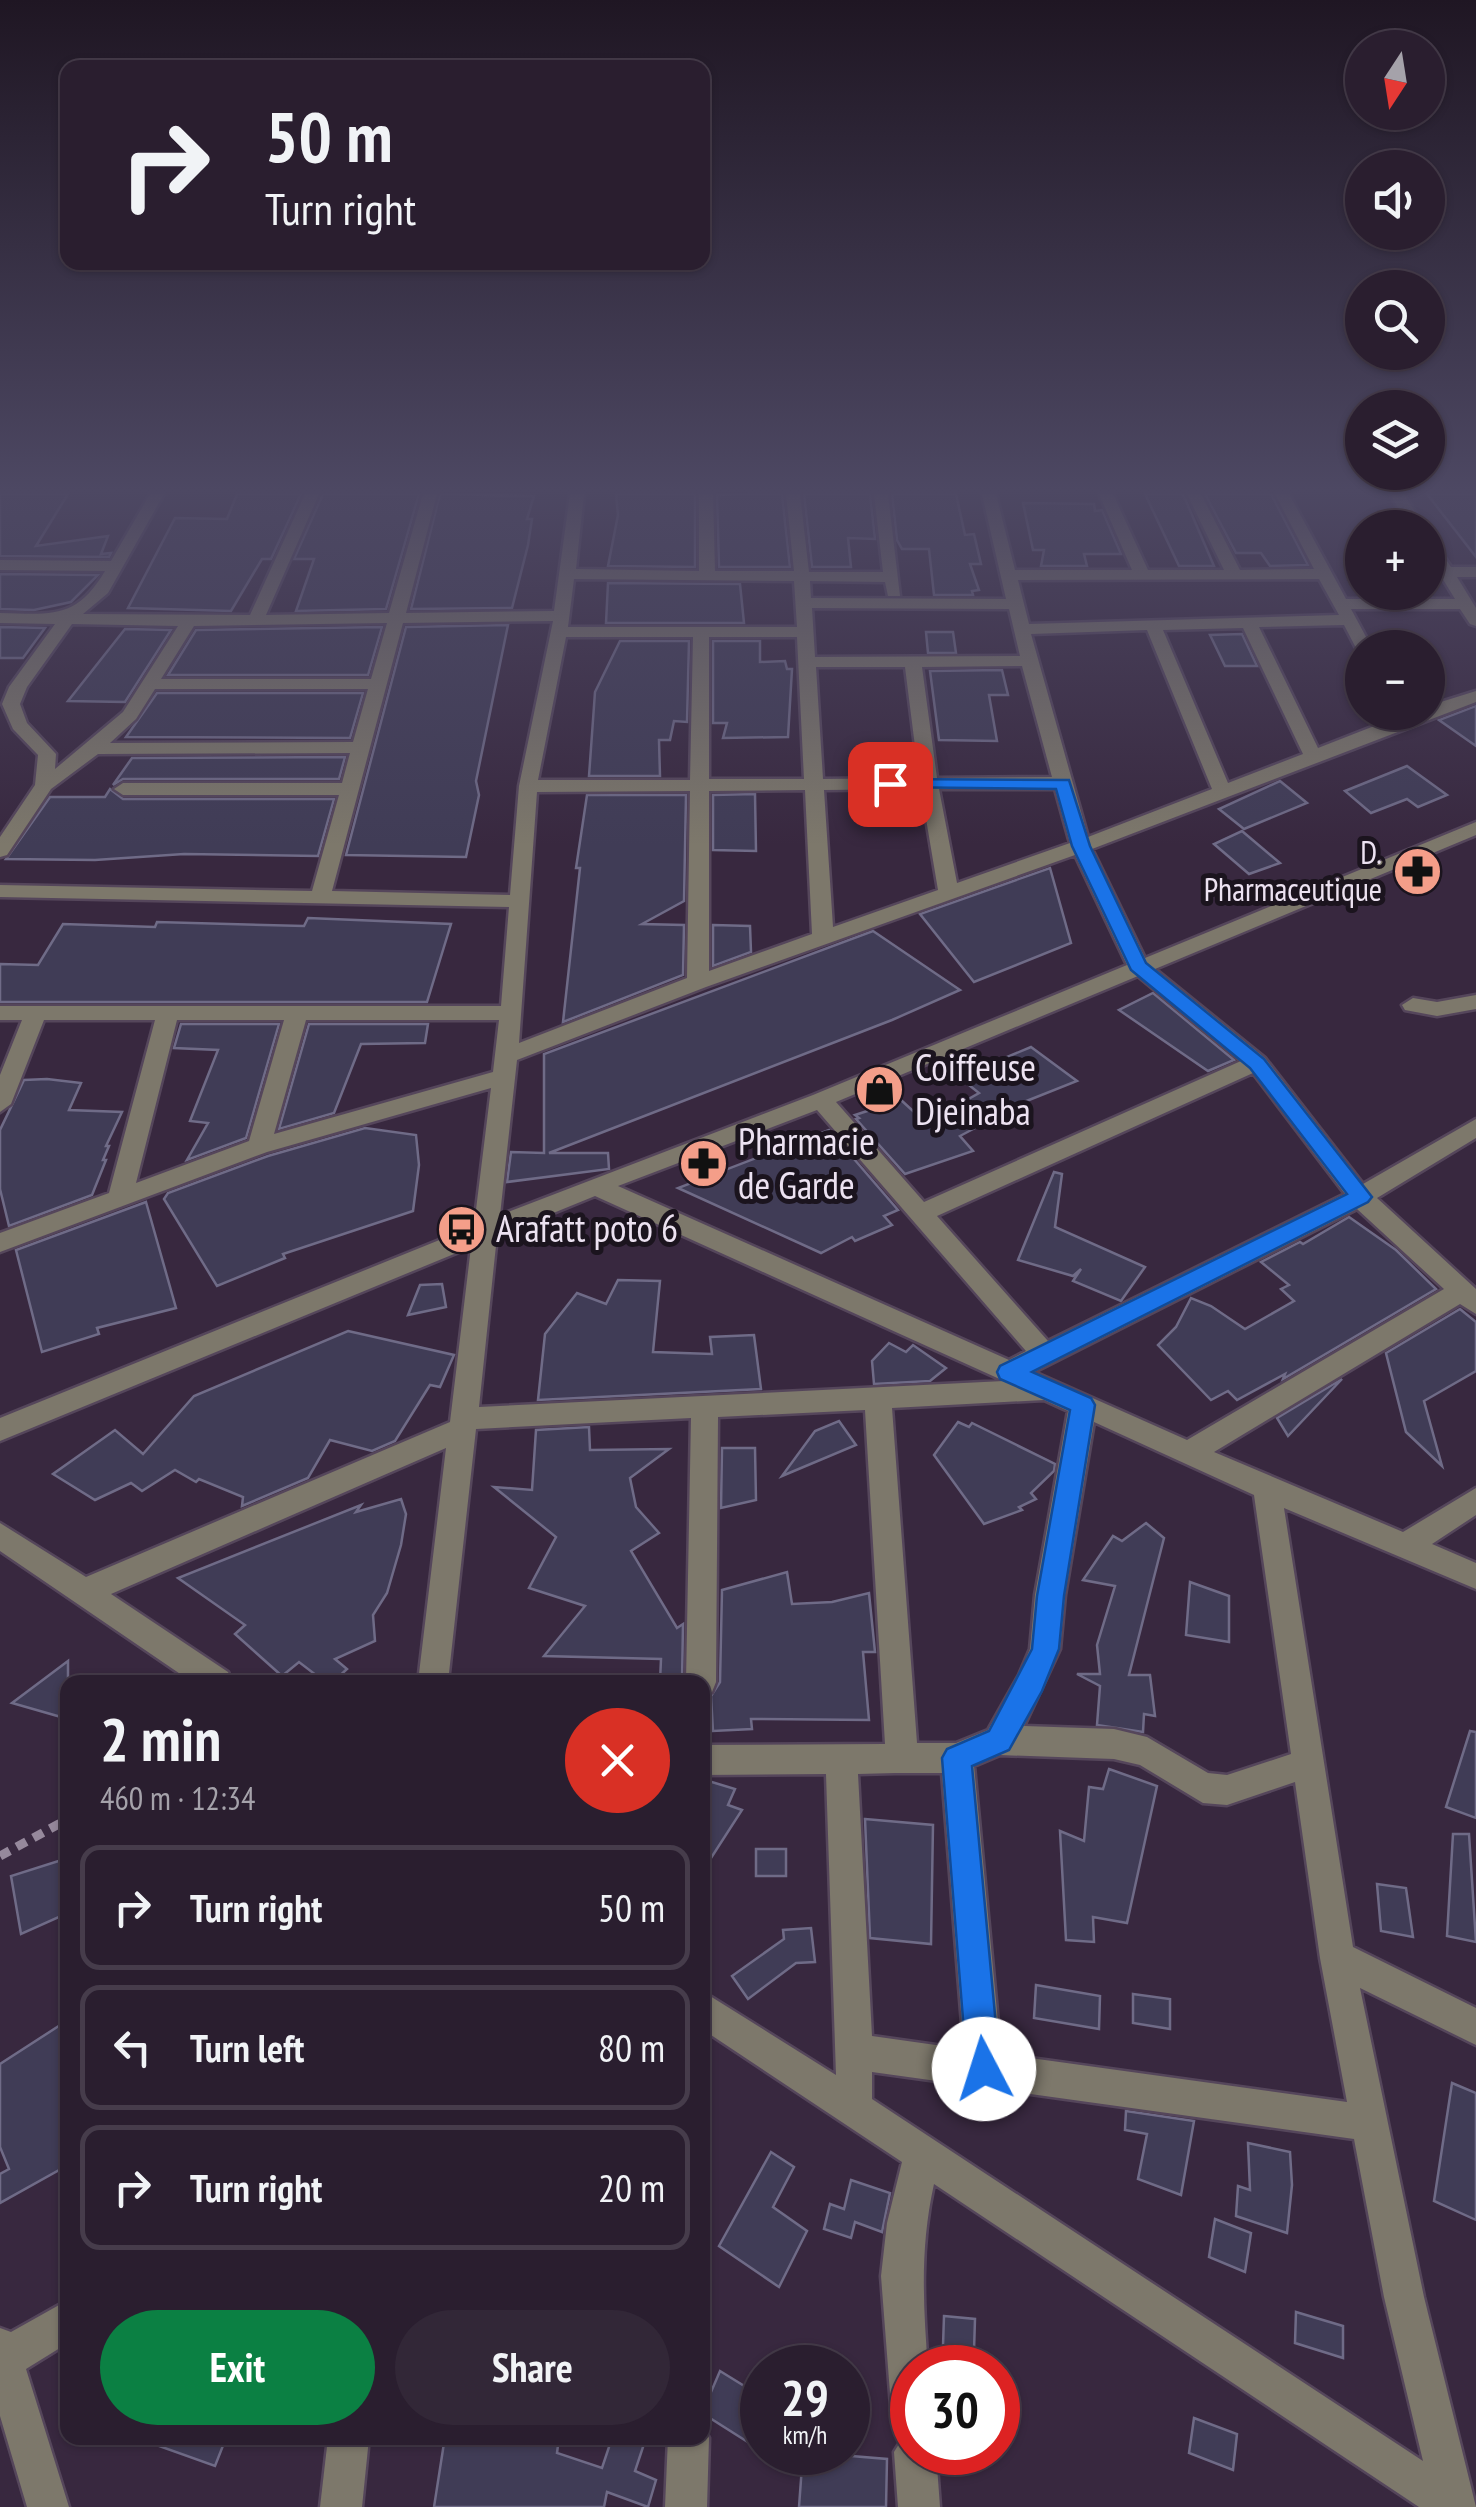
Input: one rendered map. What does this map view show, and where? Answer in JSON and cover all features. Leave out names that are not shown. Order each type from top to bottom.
[{"type":"street","points":[[44,786],[47,754],[20,725],[8,697],[77,611]]},
{"type":"street","points":[[256,620],[260,611]]},
{"type":"street","points":[[320,896],[398,611]]},
{"type":"street","points":[[434,1675],[511,1013],[528,786],[562,611]]},
{"type":"street","points":[[805,611],[823,940]]},
{"type":"street","points":[[1018,611],[1081,846],[1138,966],[1257,1064],[1360,1197],[1469,1297],[1188,1452]]},
{"type":"street","points":[[1022,629],[1250,624],[1360,611]]},
{"type":"street","points":[[1345,612],[1354,630]]},
{"type":"street","points":[[0,618],[396,619],[806,632]]},
{"type":"street","points":[[0,851],[44,786],[130,716],[190,621]]},
{"type":"street","points":[[1250,624],[1313,755]]},
{"type":"street","points":[[1154,627],[1222,790]]},
{"type":"street","points":[[698,982],[701,630]]},
{"type":"street","points":[[913,661],[949,894]]},
{"type":"street","points":[[806,662],[1030,661]]},
{"type":"street","points":[[152,684],[379,684]]},
{"type":"street","points":[[1445,706],[1476,696]]},
{"type":"street","points":[[0,1243],[259,1146],[504,1066],[698,982],[1081,846],[1371,730]]},
{"type":"street","points":[[94,749],[363,747]]},
{"type":"street","points":[[528,786],[1063,784]]},
{"type":"street","points":[[123,789],[351,789]]},
{"type":"street","points":[[0,1430],[595,1186],[822,1100],[1476,828]]},
{"type":"street","points":[[0,892],[521,901]]},
{"type":"street","points":[[1414,1005],[1436,1009],[1476,1002]]},
{"type":"street","points":[[0,1013],[511,1013]]},
{"type":"street","points":[[0,1104],[36,1013]]},
{"type":"street","points":[[120,1198],[168,1013]]},
{"type":"street","points":[[259,1146],[297,1013]]},
{"type":"street","points":[[921,1213],[1257,1064]]},
{"type":"street","points":[[822,1100],[1046,1356]]},
{"type":"street","points":[[1009,1372],[1360,1197],[1476,1127]]},
{"type":"street","points":[[595,1186],[1266,1488],[1476,1576]]},
{"type":"street","points":[[84,1592],[462,1424],[1048,1390]]},
{"type":"street","points":[[878,1400],[902,1761]]},
{"type":"street","points":[[999,1740],[1046,1649],[1050,1596],[1083,1405]]},
{"type":"street","points":[[701,1675],[705,1408]]},
{"type":"street","points":[[1266,1488],[1337,1958],[1404,2297],[1455,2507]]},
{"type":"street","points":[[1406,1546],[1476,1500]]},
{"type":"street","points":[[0,1534],[207,1675]]},
{"type":"street","points":[[710,1760],[902,1761],[957,1758],[999,1740],[1114,1744],[1147,1752],[1203,1788],[1227,1790],[1308,1763]]},
{"type":"street","points":[[957,1758],[984,2069]]},
{"type":"street","points":[[840,1760],[855,2052],[853,2110]]},
{"type":"street","points":[[1337,1958],[1476,2027]]},
{"type":"street","points":[[710,2013],[1455,2507]]},
{"type":"street","points":[[855,2052],[1369,2123]]},
{"type":"street","points":[[906,2345],[901,2276],[906,2223],[922,2154]]},
{"type":"street","points":[[48,2507],[2,2356],[60,2324]]},
{"type":"street","points":[[341,2507],[348,2445]]},
{"type":"street","points":[[686,2507],[688,2445]]},
{"type":"street","points":[[917,2475],[920,2507]]},
{"type":"path","points":[[0,1856],[60,1823]]},
{"type":"building","points":[[607,611],[743,611],[744,623],[606,623]]},
{"type":"building","points":[[508,625],[476,781],[479,795],[466,857],[346,855],[406,627]]},
{"type":"building","points":[[0,627],[45,628],[23,658],[0,658]]},
{"type":"building","points":[[382,627],[368,675],[168,675],[196,630]]},
{"type":"building","points":[[125,629],[171,630],[125,702],[68,701]]},
{"type":"building","points":[[926,632],[953,632],[956,653],[928,653]]},
{"type":"building","points":[[1242,634],[1257,666],[1225,666],[1210,635]]},
{"type":"building","points":[[620,641],[689,641],[687,722],[674,721],[670,740],[659,740],[660,776],[589,776],[595,692]]},
{"type":"building","points":[[713,641],[760,641],[760,662],[785,661],[787,669],[792,669],[788,737],[723,738],[727,723],[713,723]]},
{"type":"building","points":[[1002,670],[1008,695],[989,695],[997,741],[939,740],[930,671]]},
{"type":"building","points":[[157,693],[363,693],[350,738],[126,737]]},
{"type":"building","points":[[1476,706],[1476,746],[1445,724],[1445,718]]},
{"type":"building","points":[[345,757],[339,779],[123,779],[113,785],[132,758]]},
{"type":"building","points":[[1407,766],[1447,795],[1418,807],[1407,799],[1371,813],[1345,791]]},
{"type":"building","points":[[1280,781],[1307,803],[1244,829],[1219,809]]},
{"type":"building","points":[[110,789],[123,799],[334,799],[318,856],[184,854],[95,860],[6,859],[50,797],[105,797]]},
{"type":"building","points":[[755,794],[756,851],[713,850],[713,795]]},
{"type":"building","points":[[587,795],[686,795],[684,901],[642,924],[684,925],[683,975],[563,1022],[580,868],[576,868]]},
{"type":"building","points":[[1242,831],[1280,863],[1249,874],[1214,844]]},
{"type":"building","points":[[1050,868],[1071,943],[974,982],[920,914]]},
{"type":"building","points":[[308,918],[451,924],[427,1002],[0,1002],[0,964],[38,965],[63,924],[304,926]]},
{"type":"building","points":[[713,925],[750,926],[751,952],[713,966]]},
{"type":"building","points":[[873,931],[960,990],[549,1153],[608,1153],[609,1169],[507,1182],[511,1152],[544,1153],[544,1054]]},
{"type":"building","points":[[1153,993],[1234,1060],[1208,1071],[1119,1010]]},
{"type":"building","points":[[181,1024],[279,1024],[246,1138],[187,1160],[208,1123],[190,1121],[218,1050],[174,1048]]},
{"type":"building","points":[[309,1024],[428,1024],[425,1043],[361,1044],[334,1113],[279,1129]]},
{"type":"building","points":[[1031,1047],[1077,1081],[1024,1102],[960,1136],[973,1151],[905,1174],[856,1119],[859,1118],[855,1115],[901,1100],[926,1123],[979,1093],[959,1077]]},
{"type":"building","points":[[24,1080],[81,1083],[69,1110],[122,1112],[106,1146],[106,1160],[92,1195],[9,1226],[0,1189],[0,1130]]},
{"type":"building","points":[[365,1128],[416,1135],[419,1165],[413,1211],[283,1254],[285,1258],[217,1286],[164,1199],[168,1193],[268,1156]]},
{"type":"building","points":[[829,1130],[898,1210],[884,1216],[892,1225],[855,1241],[852,1237],[821,1253],[678,1188]]},
{"type":"building","points":[[1054,1172],[1062,1174],[1055,1227],[1145,1267],[1121,1301],[1073,1281],[1081,1269],[1073,1276],[1018,1260]]},
{"type":"building","points":[[146,1202],[176,1308],[97,1328],[99,1334],[42,1352],[16,1250]]},
{"type":"building","points":[[1349,1217],[1396,1250],[1436,1289],[1283,1379],[1285,1374],[1237,1400],[1228,1391],[1211,1400],[1158,1345],[1176,1327],[1191,1298],[1211,1306],[1245,1329],[1294,1301],[1281,1289],[1289,1285],[1261,1262],[1300,1242],[1303,1244]]},
{"type":"building","points":[[618,1280],[660,1281],[653,1352],[712,1354],[710,1337],[754,1335],[761,1389],[538,1400],[545,1334],[577,1293],[606,1304]]},
{"type":"building","points":[[442,1284],[446,1307],[408,1315],[420,1285]]},
{"type":"building","points":[[1460,1309],[1476,1322],[1476,1371],[1424,1401],[1442,1466],[1406,1432],[1386,1353]]},
{"type":"building","points":[[348,1331],[454,1355],[440,1387],[430,1385],[395,1441],[372,1451],[330,1440],[308,1478],[242,1506],[243,1497],[199,1479],[196,1482],[175,1470],[142,1491],[131,1483],[95,1500],[53,1474],[115,1430],[143,1454],[194,1396]]},
{"type":"building","points":[[889,1343],[906,1352],[913,1345],[946,1368],[930,1381],[874,1384],[872,1361]]},
{"type":"building","points":[[1342,1379],[1288,1436],[1277,1418]]},
{"type":"building","points":[[839,1421],[856,1445],[782,1476],[815,1431]]},
{"type":"building","points":[[958,1422],[969,1427],[972,1423],[1055,1464],[1054,1471],[1031,1493],[1036,1499],[1019,1507],[1022,1510],[984,1524],[934,1455]]},
{"type":"building","points":[[589,1427],[590,1450],[669,1449],[630,1478],[636,1507],[659,1533],[631,1551],[677,1628],[683,1624],[682,1675],[660,1675],[661,1659],[544,1656],[585,1606],[529,1588],[556,1537],[494,1487],[532,1490],[536,1430]]},
{"type":"building","points":[[722,1448],[755,1448],[756,1500],[721,1508]]},
{"type":"building","points":[[401,1499],[406,1514],[387,1593],[373,1615],[375,1641],[335,1659],[347,1669],[341,1675],[316,1675],[299,1662],[281,1675],[235,1634],[245,1625],[178,1578],[361,1505],[356,1512]]},
{"type":"building","points":[[1146,1523],[1164,1538],[1129,1675],[1150,1675],[1155,1716],[1144,1714],[1143,1732],[1097,1725],[1100,1686],[1077,1674],[1100,1674],[1097,1645],[1115,1586],[1083,1580],[1113,1536],[1122,1541]]},
{"type":"building","points":[[787,1572],[792,1604],[832,1602],[869,1593],[875,1652],[863,1652],[869,1720],[751,1719],[752,1729],[713,1731],[711,1696],[720,1682],[722,1590]]},
{"type":"building","points":[[1190,1582],[1229,1596],[1229,1642],[1186,1635]]},
{"type":"building","points":[[68,1661],[68,1675],[60,1675],[60,1717],[12,1703]]},
{"type":"building","points":[[1470,1731],[1476,1732],[1476,1818],[1446,1807]]},
{"type":"building","points":[[1109,1769],[1157,1786],[1127,1923],[1093,1917],[1094,1942],[1066,1940],[1060,1831],[1084,1841],[1089,1787],[1103,1789]]},
{"type":"building","points":[[710,1781],[735,1789],[728,1805],[742,1810],[710,1860]]},
{"type":"building","points":[[865,1819],[933,1825],[931,1944],[870,1938]]},
{"type":"building","points":[[1453,1834],[1469,1834],[1476,1942],[1447,1936]]},
{"type":"building","points":[[756,1849],[786,1849],[786,1876],[756,1876]]},
{"type":"building","points":[[60,1861],[60,1917],[21,1934],[11,1876]]},
{"type":"building","points":[[1377,1884],[1406,1888],[1413,1937],[1381,1931]]},
{"type":"building","points":[[811,1928],[815,1962],[796,1963],[748,1999],[732,1976],[784,1939],[783,1930]]},
{"type":"building","points":[[1036,1985],[1100,1996],[1099,2029],[1034,2018]]},
{"type":"building","points":[[1133,1994],[1170,1999],[1170,2029],[1133,2023]]},
{"type":"building","points":[[60,2025],[60,2169],[0,2203],[0,2174],[9,2169],[0,2147],[0,2064]]},
{"type":"building","points":[[1452,2083],[1476,2093],[1476,2220],[1434,2201]]},
{"type":"building","points":[[1126,2111],[1194,2121],[1181,2195],[1138,2179],[1147,2134],[1125,2130]]},
{"type":"building","points":[[1248,2143],[1290,2152],[1292,2185],[1287,2233],[1236,2216],[1238,2186],[1250,2190]]},
{"type":"building","points":[[771,2152],[794,2167],[773,2207],[807,2231],[779,2287],[719,2246]]},
{"type":"building","points":[[851,2180],[890,2193],[882,2232],[855,2222],[851,2238],[824,2229],[830,2204],[844,2209]]},
{"type":"building","points":[[1215,2219],[1251,2233],[1245,2272],[1209,2257]]},
{"type":"building","points":[[1296,2312],[1343,2326],[1343,2358],[1295,2343]]},
{"type":"building","points":[[944,2316],[975,2319],[974,2345],[943,2345]]},
{"type":"building","points":[[720,2371],[740,2383],[740,2437],[710,2418],[710,2394]]},
{"type":"building","points":[[1194,2418],[1237,2434],[1233,2470],[1189,2453]]},
{"type":"building","points":[[156,2445],[223,2445],[215,2466]]},
{"type":"building","points":[[444,2445],[558,2445],[557,2453],[602,2468],[610,2445],[644,2445],[635,2471],[656,2480],[648,2507],[607,2492],[604,2507],[434,2507]]},
{"type":"building","points":[[870,2458],[887,2459],[886,2507],[799,2507],[801,2475],[870,2475]]},
{"type":"place","name":"D. Pharmaceutique","points":[[1417,871]]},
{"type":"place","name":"Coiffeuse Djeinaba","points":[[880,1090]]},
{"type":"place","name":"Pharmacie de Garde","points":[[703,1164]]},
{"type":"place","name":"Arafatt poto 6","points":[[461,1229]]},
{"type":"route","points":[[890,784],[1063,784],[1081,846],[1138,966],[1257,1064],[1360,1197],[1009,1372],[1083,1405],[1050,1596],[1046,1649],[999,1740],[957,1758],[984,2069]]}]
